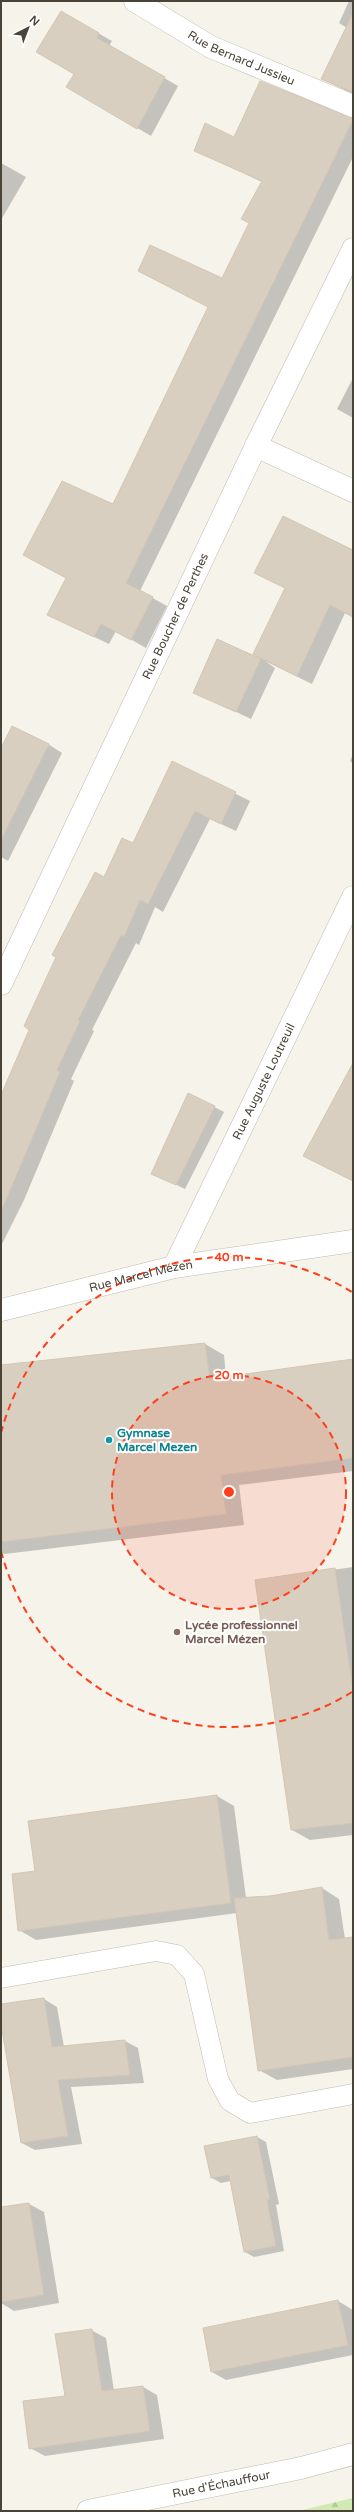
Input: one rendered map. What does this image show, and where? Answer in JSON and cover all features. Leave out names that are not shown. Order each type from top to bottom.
[{"type":"street","name":"Rue Bernard Jussieu","points":[[135,1],[211,46],[353,106]]},
{"type":"street","name":"Rue Boucher de Perthes","points":[[1,984],[256,446],[353,249]]},
{"type":"street","points":[[256,446],[353,491]]},
{"type":"street","name":"Rue Auguste Loutreuil","points":[[174,1267],[353,897]]},
{"type":"street","name":"Rue Marcel Mézen","points":[[1,1310],[174,1267],[353,1242]]},
{"type":"street","name":"Rue d'Échauffour","points":[[88,2511],[302,2468],[353,2454]]},
{"type":"lane","points":[[1,1978],[156,1951],[176,1955],[194,1974],[218,2079],[230,2101],[250,2112],[353,2094]]},
{"type":"green space","points":[[353,2498],[353,2511],[298,2511]]},
{"type":"building","points":[[61,11],[99,33],[97,38],[165,77],[137,129],[66,87],[74,74],[36,52]]},
{"type":"building","points":[[353,13],[353,92],[321,79]]},
{"type":"building","points":[[260,81],[353,118],[353,120],[126,583],[153,597],[131,640],[101,624],[94,637],[47,615],[66,578],[23,555],[62,481],[113,504],[208,307],[138,271],[150,245],[222,278],[249,223],[241,219],[262,181],[194,151],[205,123],[234,137]]},
{"type":"building","points":[[283,516],[353,550],[353,617],[330,605],[297,676],[253,654],[285,588],[254,573]]},
{"type":"building","points":[[217,639],[261,659],[236,712],[193,693]]},
{"type":"building","points":[[12,726],[49,744],[1,840],[1,748]]},
{"type":"building","points":[[172,761],[236,792],[221,824],[195,811],[148,904],[140,900],[124,937],[121,935],[78,1020],[80,1021],[57,1070],[60,1072],[1,1212],[1,1095],[29,1030],[24,1026],[56,957],[52,955],[95,872],[104,877],[122,838],[133,843]]},
{"type":"building","points":[[353,1063],[353,1181],[303,1156]]},
{"type":"building","points":[[188,1093],[215,1106],[176,1185],[151,1174]]},
{"type":"building","name":"Gymnase Marcel Mezen","points":[[205,1343],[210,1379],[353,1359],[353,1458],[221,1475],[226,1514],[1,1542],[1,1365]]},
{"type":"building","points":[[335,1568],[353,1690],[353,1823],[291,1830],[255,1580]]},
{"type":"building","points":[[217,1795],[231,1903],[18,1931],[12,1874],[35,1871],[28,1821]]},
{"type":"building","points":[[322,1887],[329,1940],[353,1937],[353,2057],[258,2071],[234,1898],[270,1896]]},
{"type":"building","points":[[44,1998],[52,2047],[125,2040],[130,2075],[58,2080],[68,2136],[21,2143],[1,2024],[1,2004]]},
{"type":"building","points":[[257,2136],[270,2199],[267,2200],[276,2246],[244,2252],[229,2175],[211,2178],[204,2146]]},
{"type":"building","points":[[29,2203],[44,2295],[1,2302],[1,2207]]},
{"type":"building","points":[[338,2300],[348,2345],[211,2372],[203,2328]]},
{"type":"building","points":[[92,2329],[102,2391],[143,2386],[150,2431],[29,2449],[23,2401],[65,2396],[55,2334]]},
{"type":"place","name":"Gymnase Marcel Mezen","points":[[109,1440]]},
{"type":"place","name":"Lycée professionnel Marcel Mézen","points":[[177,1632]]}]
